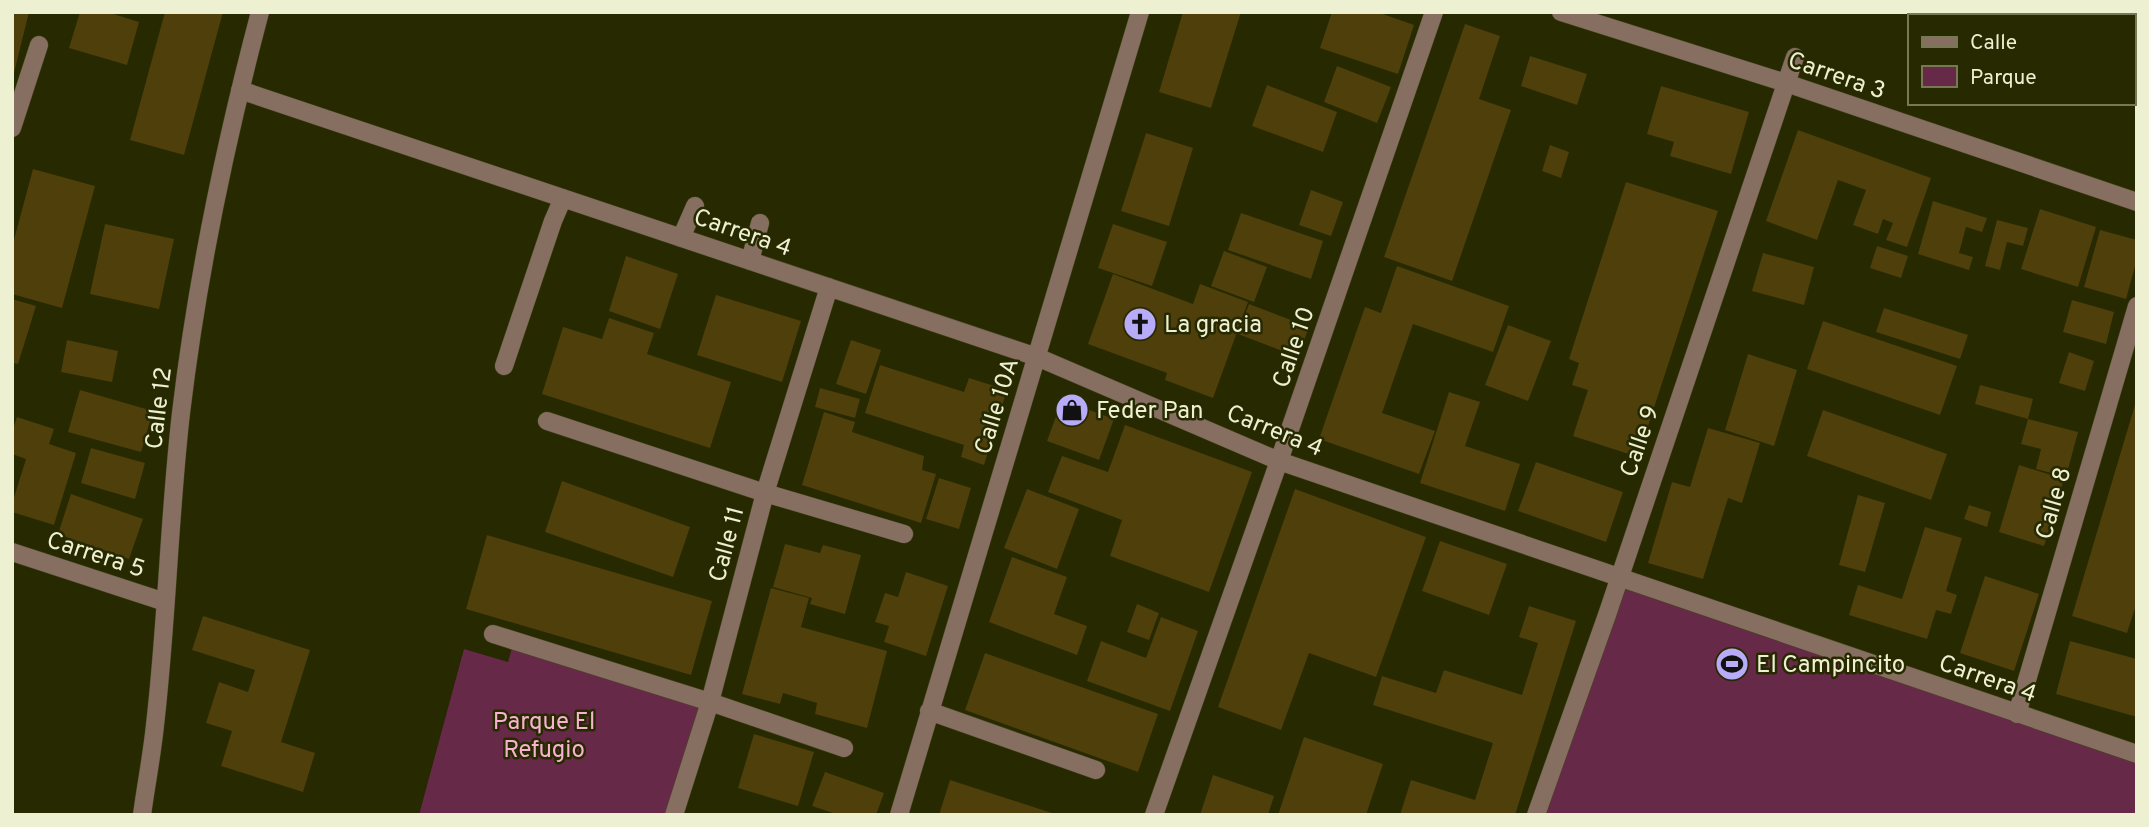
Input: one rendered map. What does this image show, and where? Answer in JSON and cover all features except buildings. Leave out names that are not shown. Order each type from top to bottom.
[{"type":"street","name":"Calle 12","points":[[142,815],[155,725],[170,522],[194,315],[212,216],[260,12]]},
{"type":"street","name":"Calle 10A","points":[[898,815],[1140,12]]},
{"type":"street","name":"Calle 10","points":[[1154,815],[1434,12]]},
{"type":"street","name":"Carrera 3","points":[[1561,12],[1786,83],[2137,202]]},
{"type":"street","points":[[12,128],[39,45]]},
{"type":"street","name":"Calle 9","points":[[1535,815],[1603,627],[1795,57]]},
{"type":"street","name":"Carrera 4","points":[[240,90],[1037,356],[1279,461],[2137,754]]},
{"type":"street","points":[[504,366],[563,198]]},
{"type":"street","points":[[681,238],[695,206]]},
{"type":"street","points":[[750,261],[760,223]]},
{"type":"street","name":"Calle 11","points":[[674,815],[710,702],[765,493],[829,287]]},
{"type":"street","name":"Calle 8","points":[[2017,714],[2137,306]]},
{"type":"street","points":[[547,421],[765,493],[904,534]]},
{"type":"street","name":"Carrera 5","points":[[12,552],[165,602]]},
{"type":"street","points":[[493,634],[710,702],[844,748]]},
{"type":"street","points":[[929,711],[1096,770]]},
{"type":"green space","name":"El Campincito","points":[[1619,576],[2137,754],[2137,815],[1536,815]]},
{"type":"green space","name":"Parque El Refugio","points":[[514,641],[710,702],[674,815],[419,815],[464,649],[508,662]]},
{"type":"place","name":"La gracia","points":[[1140,324]]},
{"type":"place","name":"Feder Pan","points":[[1072,410]]},
{"type":"place","name":"El Campincito","points":[[1732,664]]}]
